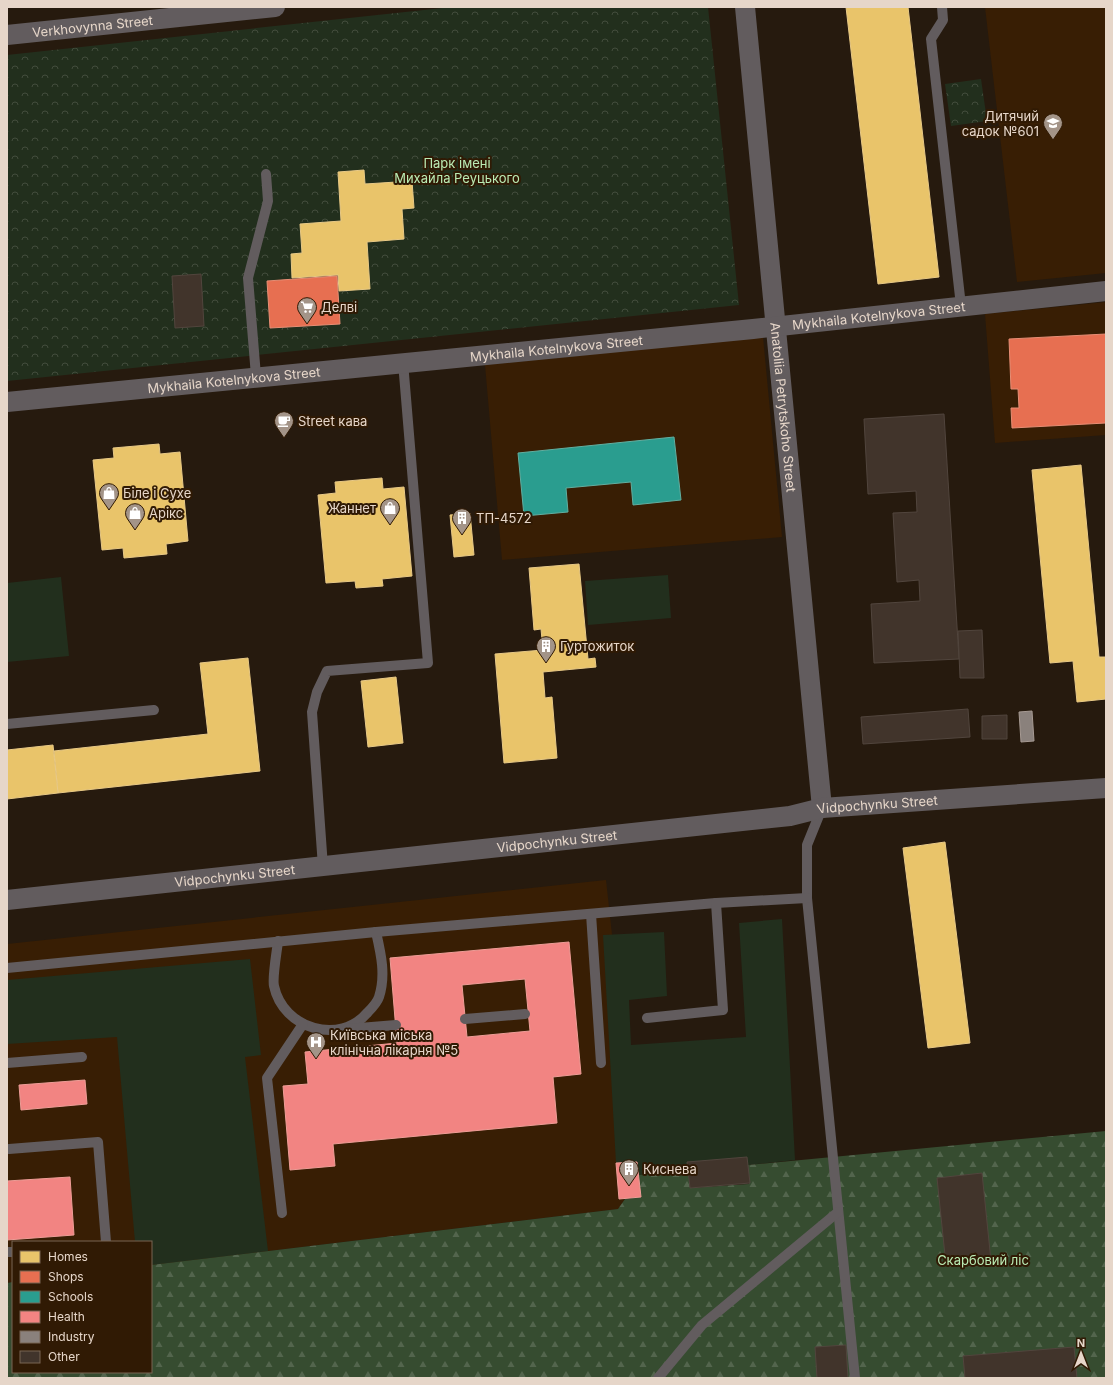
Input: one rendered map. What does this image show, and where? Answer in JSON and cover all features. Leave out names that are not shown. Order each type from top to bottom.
[{"type":"street","name":"Verkhovynna Street","points":[[7,35],[274,7]]},
{"type":"street","name":"Anatoliia Petrytskoho Street","points":[[745,7],[822,808]]},
{"type":"street","name":"Mykhaila Kotelnykova Street","points":[[7,402],[256,376],[776,326],[1106,290]]},
{"type":"street","name":"Vidpochynku Street","points":[[7,900],[790,816],[822,808],[1106,788]]},
{"type":"lane","points":[[942,7],[943,20],[931,40],[961,306]]},
{"type":"lane","points":[[256,376],[248,278],[268,201],[266,174]]},
{"type":"lane","points":[[323,867],[312,712],[317,692],[327,671],[428,663],[403,362]]},
{"type":"lane","points":[[7,724],[154,710]]},
{"type":"lane","points":[[822,808],[807,845],[807,898],[855,1378]]},
{"type":"lane","points":[[7,968],[376,932],[716,903],[807,898]]},
{"type":"lane","points":[[647,1018],[723,1010],[716,903]]},
{"type":"lane","points":[[590,914],[601,1062]]},
{"type":"lane","points":[[335,1030],[361,1020],[379,999],[384,972],[376,932]]},
{"type":"lane","points":[[278,941],[273,986],[285,1011],[302,1024],[308,1027],[335,1030],[396,1025]]},
{"type":"lane","points":[[465,1019],[525,1014]]},
{"type":"lane","points":[[282,1213],[267,1078],[302,1024]]},
{"type":"lane","points":[[7,1063],[82,1057]]},
{"type":"lane","points":[[9,1149],[98,1142],[106,1241]]},
{"type":"lane","points":[[658,1378],[702,1325],[838,1212]]},
{"type":"shaded area","name":"Дитячий садок №601","points":[[985,7],[1106,7],[1106,273],[1017,282]]},
{"type":"shaded area","points":[[1106,302],[1106,435],[995,443],[985,314]]},
{"type":"shaded area","points":[[763,337],[782,537],[502,560],[485,365]]},
{"type":"shaded area","name":"Київська міська клінічна лікарня №5","points":[[606,880],[641,1197],[625,1199],[618,1209],[152,1265],[152,1241],[12,1241],[12,1282],[7,1283],[7,944]]},
{"type":"green space","name":"Парк імені Михайла Реуцького","points":[[452,7],[708,7],[739,305],[7,381],[7,55]]},
{"type":"green space","points":[[981,79],[987,121],[951,126],[945,84]]},
{"type":"green space","points":[[668,575],[671,618],[588,625],[585,581]]},
{"type":"green space","points":[[61,577],[69,656],[7,662],[7,583]]},
{"type":"green space","points":[[782,919],[795,1160],[748,1165],[747,1157],[688,1162],[688,1171],[638,1175],[637,1162],[616,1163],[603,935],[664,932],[667,996],[629,1000],[631,1045],[746,1037],[739,923]]},
{"type":"green space","points":[[250,959],[261,1055],[245,1057],[268,1251],[152,1265],[152,1241],[135,1241],[117,1037],[7,1044],[7,980]]},
{"type":"green space","name":"Скарбовий ліс","points":[[1106,1131],[1106,1378],[7,1378],[7,1283],[12,1282],[12,1373],[152,1373],[152,1265],[618,1209],[625,1199],[640,1197],[638,1175],[688,1171],[690,1188],[749,1184],[748,1165]]},
{"type":"building: Homes","points":[[846,7],[908,7],[939,277],[878,284]]},
{"type":"building: Homes","points":[[364,170],[365,184],[412,181],[414,208],[402,209],[404,239],[367,242],[370,289],[339,291],[338,275],[292,278],[291,254],[302,253],[300,224],[341,221],[338,172]]},
{"type":"building: Homes","points":[[159,444],[160,454],[180,452],[188,541],[166,544],[167,554],[124,558],[123,548],[102,550],[93,460],[114,458],[113,448]]},
{"type":"building: Homes","points":[[1081,465],[1099,657],[1106,657],[1106,699],[1077,702],[1073,661],[1050,663],[1032,470]]},
{"type":"building: Homes","points":[[382,478],[383,489],[404,487],[412,576],[382,579],[383,586],[356,588],[355,581],[326,583],[318,495],[336,493],[335,482]]},
{"type":"building: Homes","name":"ТП-4572","points":[[470,513],[474,555],[454,557],[450,515]]},
{"type":"building: Homes","name":"Гуртожиток","points":[[579,564],[588,659],[595,658],[596,667],[543,672],[545,698],[552,697],[557,758],[504,763],[495,654],[543,650],[541,629],[534,630],[529,568]]},
{"type":"building: Homes","points":[[248,658],[260,771],[58,793],[54,751],[208,734],[200,663]]},
{"type":"building: Homes","points":[[396,677],[403,743],[368,747],[361,681]]},
{"type":"building: Homes","points":[[53,745],[58,793],[7,799],[7,750]]},
{"type":"building: Homes","points":[[945,842],[970,1043],[928,1048],[903,848]]},
{"type":"building: Shops","points":[[337,276],[340,324],[270,328],[267,281]]},
{"type":"building: Shops","points":[[1106,334],[1106,423],[1012,428],[1011,408],[1019,408],[1018,389],[1011,389],[1009,339]]},
{"type":"building: Schools","points":[[674,437],[681,500],[633,505],[631,482],[566,488],[568,512],[524,516],[518,453]]},
{"type":"building: Health","points":[[569,942],[581,1074],[553,1077],[557,1123],[333,1144],[335,1166],[290,1170],[283,1086],[308,1084],[305,1052],[397,1043],[390,958]],"holes":[[[525,979],[530,1031],[467,1037],[462,985]]]},
{"type":"building: Health","points":[[85,1080],[87,1104],[21,1110],[19,1085]]},
{"type":"building: Health","name":"Киснева","points":[[637,1162],[641,1197],[619,1199],[616,1163]]},
{"type":"building: Health","points":[[70,1177],[74,1235],[7,1240],[7,1181]]},
{"type":"building: Industry","points":[[1032,711],[1034,741],[1021,742],[1019,712]]},
{"type":"building: Other","points":[[201,274],[204,326],[175,328],[172,276]]},
{"type":"building: Other","points":[[944,414],[959,659],[874,663],[871,604],[920,601],[919,580],[897,582],[893,513],[917,512],[916,491],[868,494],[864,419]]},
{"type":"building: Other","points":[[982,630],[984,678],[960,678],[958,631]]},
{"type":"building: Other","points":[[968,709],[970,737],[863,744],[861,717]]},
{"type":"building: Other","points":[[1007,715],[1007,739],[982,739],[982,716]]},
{"type":"building: Other","points":[[747,1157],[750,1183],[690,1188],[687,1162]]},
{"type":"building: Other","points":[[982,1173],[991,1261],[946,1265],[937,1178]]},
{"type":"building: Other","points":[[846,1345],[848,1378],[817,1378],[815,1347]]},
{"type":"building: Other","points":[[1074,1347],[1077,1378],[965,1378],[963,1356]]},
{"type":"place","name":"Дитячий садок №601","points":[[1053,140]]},
{"type":"place","name":"Делві","points":[[307,324]]},
{"type":"place","name":"Street кава","points":[[284,438]]},
{"type":"place","name":"Біле і Сухе","points":[[109,510]]},
{"type":"place","name":"Жаннет","points":[[390,525]]},
{"type":"place","name":"Арікс","points":[[135,530]]},
{"type":"place","name":"ТП-4572","points":[[462,535]]},
{"type":"place","name":"Гуртожиток","points":[[546,663]]},
{"type":"place","name":"Київська міська клінічна лікарня №5","points":[[316,1059]]},
{"type":"place","name":"Киснева","points":[[629,1186]]}]
